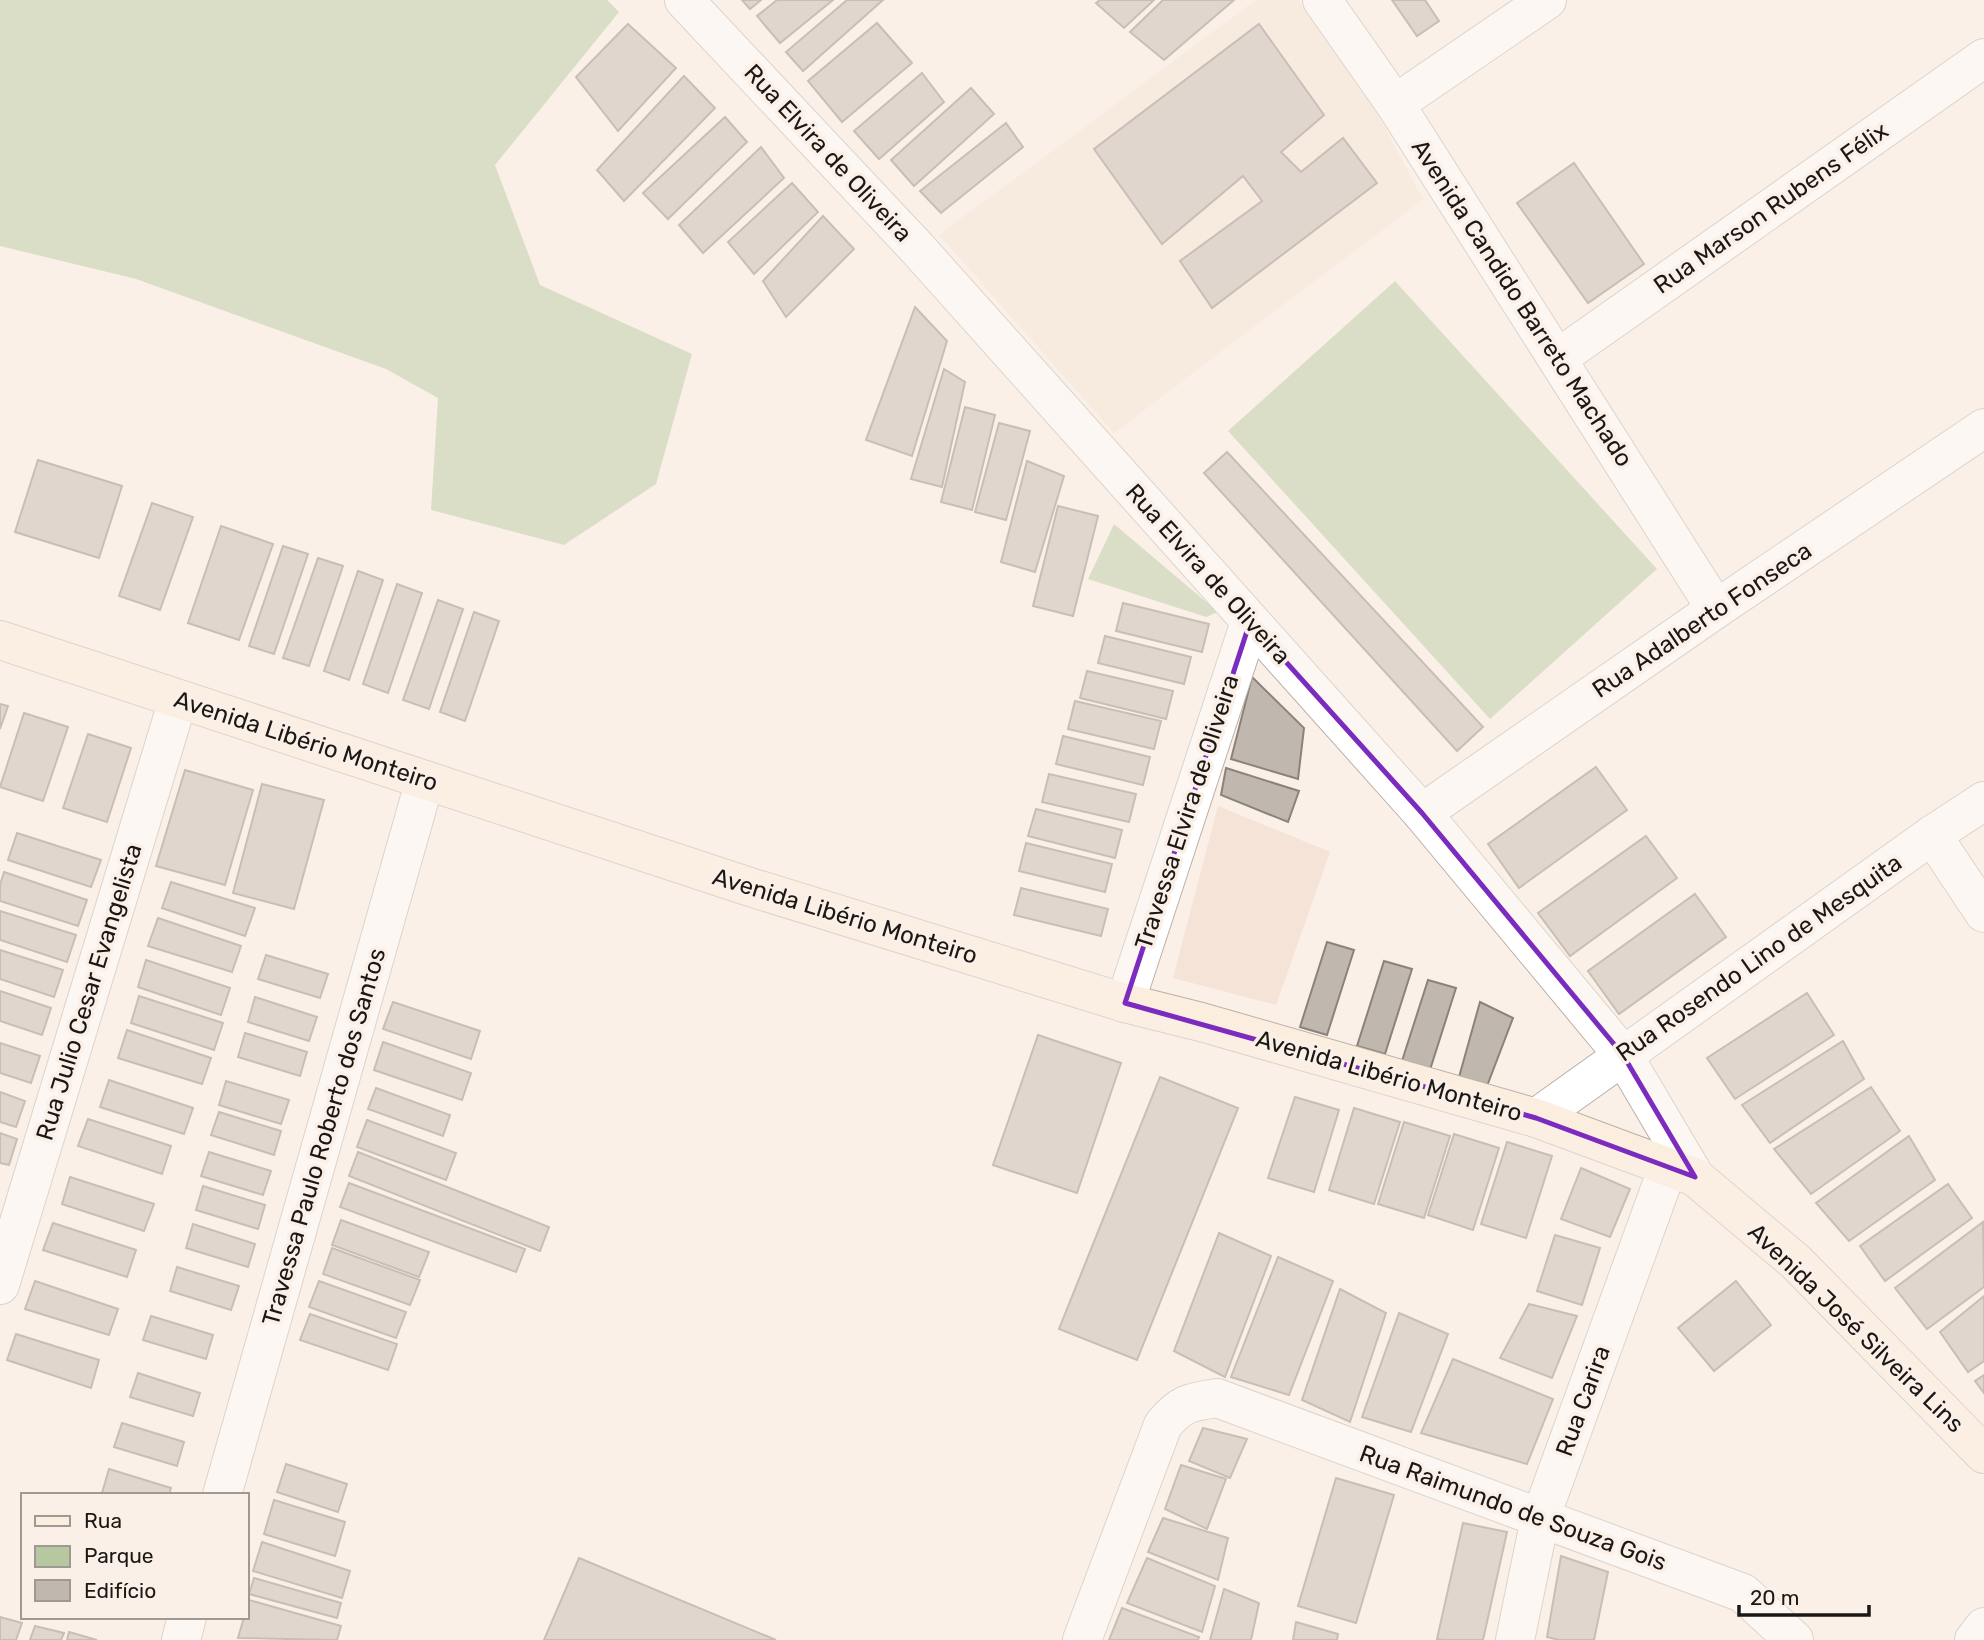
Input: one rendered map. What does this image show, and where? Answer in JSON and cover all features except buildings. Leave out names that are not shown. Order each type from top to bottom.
[{"type":"main road","name":"Avenida Libério Monteiro","points":[[0,640],[750,887],[1125,1003],[1201,1022],[1536,1118],[1682,1172]]},
{"type":"main road","name":"Avenida José Silveira Lins","points":[[1682,1172],[1796,1262],[1984,1454]]},
{"type":"street","name":"Rua Elvira de Oliveira","points":[[684,0],[917,248],[1422,813],[1623,1055],[1682,1172]]},
{"type":"street","name":"Avenida Candido Barreto Machado","points":[[1322,0],[1395,104],[1716,610]]},
{"type":"street","points":[[1395,104],[1547,0]]},
{"type":"street","name":"Rua Marson Rubens Félix","points":[[1558,358],[1984,58]]},
{"type":"street","name":"Rua Adalberto Fonseca","points":[[1422,813],[1984,428]]},
{"type":"street","name":"Travessa Elvira de Oliveira","points":[[1125,1003],[1250,622]]},
{"type":"street","name":"Rua Julio Cesar Evangelista","points":[[0,1285],[178,700]]},
{"type":"street","name":"Travessa Paulo Roberto dos Santos","points":[[223,1493],[425,780]]},
{"type":"street","name":"Rua Rosendo Lino de Mesquita","points":[[1536,1118],[1932,835],[1984,801]]},
{"type":"street","points":[[1932,835],[1984,913]]},
{"type":"street","name":"Rua Carira","points":[[1515,1640],[1540,1519],[1682,1172]]},
{"type":"street","name":"Rua Raimundo de Souza Gois","points":[[1082,1640],[1163,1424],[1183,1405],[1217,1398],[1743,1593],[1794,1640]]},
{"type":"street","points":[[181,1640],[186,1619]]},
{"type":"street","points":[[1974,1640],[1984,1627]]},
{"type":"highlighted area","points":[[1250,622],[1422,813],[1623,1055],[1695,1177],[1536,1118],[1125,1003]]},
{"type":"shaded area","points":[[1256,0],[1298,0],[1377,113],[1423,199],[1114,433],[939,235]]},
{"type":"shaded area","points":[[1218,806],[1330,852],[1276,1005],[1173,978]]},
{"type":"green space","points":[[0,0],[607,0],[619,12],[495,165],[540,285],[692,354],[656,484],[564,545],[431,510],[438,398],[386,369],[136,279],[0,246]]},
{"type":"green space","points":[[1395,281],[1657,569],[1490,719],[1228,431]]},
{"type":"green space","points":[[1114,524],[1218,612],[1206,617],[1088,579]]}]
